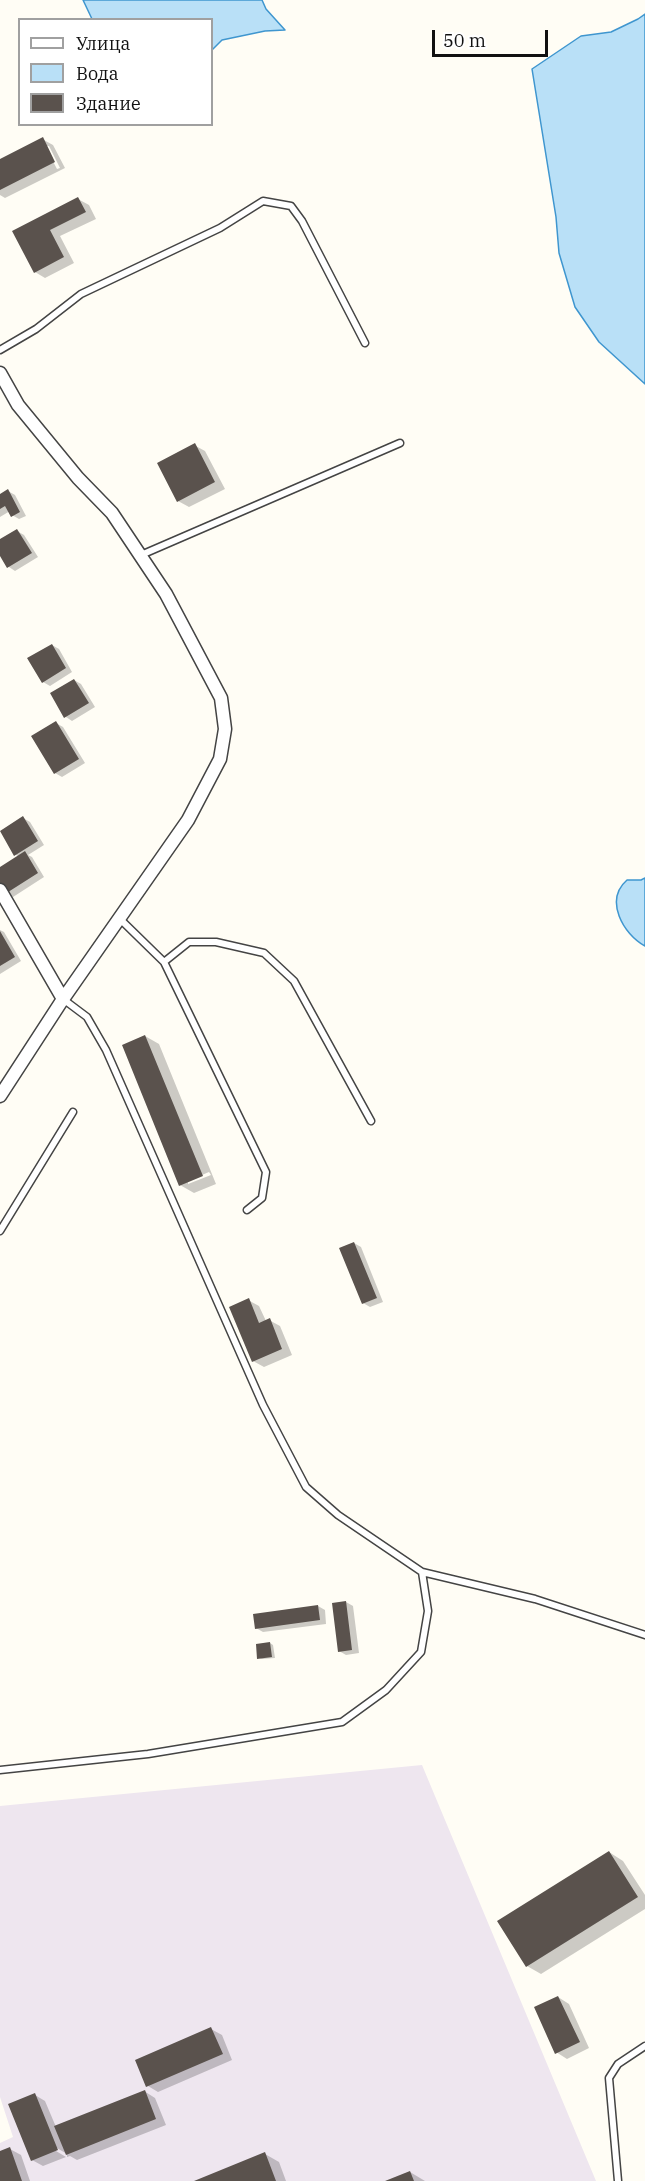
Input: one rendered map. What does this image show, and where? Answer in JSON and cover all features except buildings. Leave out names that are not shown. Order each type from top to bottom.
[{"type":"street","points":[[0,373],[18,405],[78,478],[112,513],[166,594],[221,698],[225,729],[220,759],[188,820],[63,999],[0,1096]]},
{"type":"street","points":[[0,890],[63,999]]},
{"type":"lane","points":[[0,350],[36,329],[81,294],[220,228],[263,201],[291,206],[297,213],[365,343]]},
{"type":"lane","points":[[141,555],[400,442]]},
{"type":"lane","points":[[120,919],[164,962],[266,1172],[262,1198],[247,1210]]},
{"type":"lane","points":[[164,962],[189,942],[216,942],[264,953],[294,981],[371,1121]]},
{"type":"lane","points":[[63,999],[87,1017],[106,1050],[263,1405],[306,1487],[338,1515],[422,1572],[535,1599],[645,1635]]},
{"type":"lane","points":[[0,1232],[73,1112]]},
{"type":"lane","points":[[0,1770],[148,1754],[342,1722],[386,1690],[421,1652],[428,1611],[422,1572]]},
{"type":"lane","points":[[618,2181],[609,2078],[618,2064],[645,2046]]},
{"type":"shaded area","points":[[422,1765],[596,2181],[0,2181],[0,2143],[13,2137],[0,2097],[0,1806]]},
{"type":"water","points":[[83,0],[262,0],[266,9],[285,30],[265,31],[222,40],[213,49],[213,18],[92,18]]},
{"type":"water","points":[[645,14],[645,384],[599,342],[575,307],[559,253],[556,217],[532,69],[581,36],[611,32]]},
{"type":"water","points":[[645,878],[645,946],[637,941],[624,925],[619,916],[617,897],[620,888],[627,880]]}]
